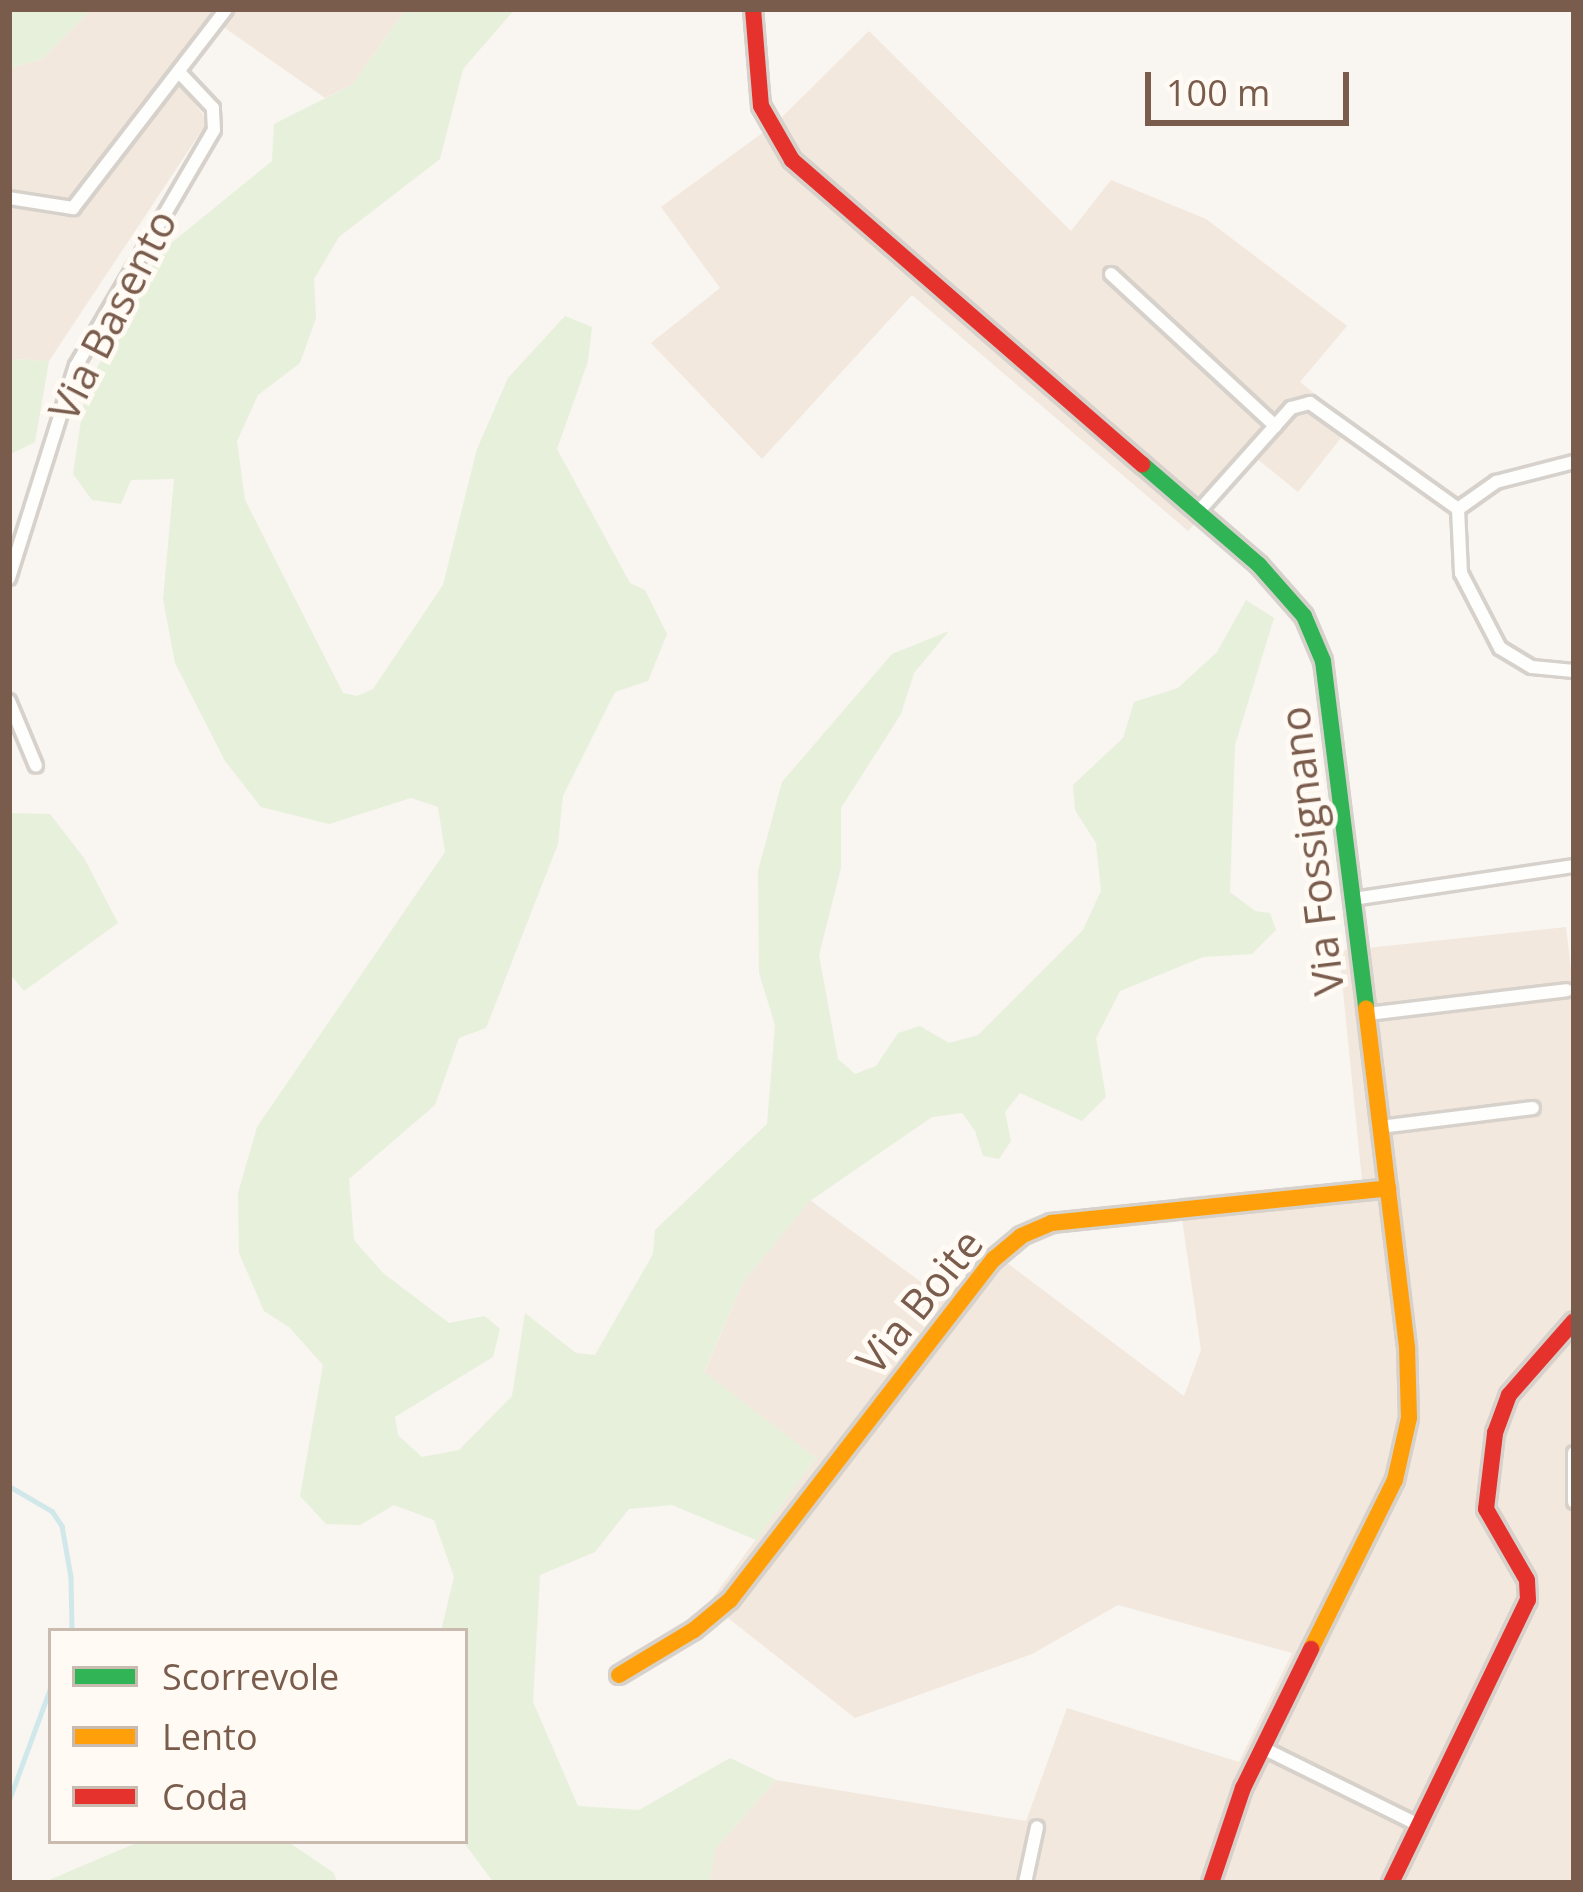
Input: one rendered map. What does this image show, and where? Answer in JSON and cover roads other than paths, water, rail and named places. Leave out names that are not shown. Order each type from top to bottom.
[{"type":"street","name":"Via Basento","points":[[9,198],[73,208],[226,9]]},
{"type":"street","name":"Via Fossignano","points":[[753,9],[761,106],[792,160],[1267,573],[1314,633],[1326,679],[1409,1370],[1404,1450],[1381,1510],[1230,1822],[1211,1883]]},
{"type":"street","name":"Via Basento","points":[[9,578],[76,365],[214,130],[213,108],[179,72]]},
{"type":"street","points":[[1111,274],[1275,426]]},
{"type":"street","points":[[1198,512],[1294,405],[1310,403],[1458,509]]},
{"type":"street","points":[[1458,509],[1496,482],[1574,462]]},
{"type":"street","points":[[1458,509],[1461,573],[1495,641],[1526,665],[1574,671]]},
{"type":"street","points":[[9,701],[37,766]]},
{"type":"street","points":[[1353,899],[1574,866]]},
{"type":"street","points":[[1367,1014],[1567,990]]},
{"type":"street","points":[[1380,1126],[1533,1108]]},
{"type":"street","name":"Via Boite","points":[[619,1675],[701,1625],[730,1600],[994,1259],[1021,1235],[1052,1223],[1388,1188]]},
{"type":"street","points":[[1391,1883],[1528,1600],[1527,1580],[1486,1509],[1500,1413],[1518,1382],[1574,1321]]},
{"type":"street","points":[[1574,1453],[1574,1502]]},
{"type":"street","points":[[1263,1748],[1417,1824]]},
{"type":"street","points":[[1025,1883],[1037,1827]]},
{"type":"waterway","points":[[9,1486],[52,1511],[62,1526],[71,1577],[72,1628]]},
{"type":"waterway","points":[[9,1800],[48,1694]]}]
